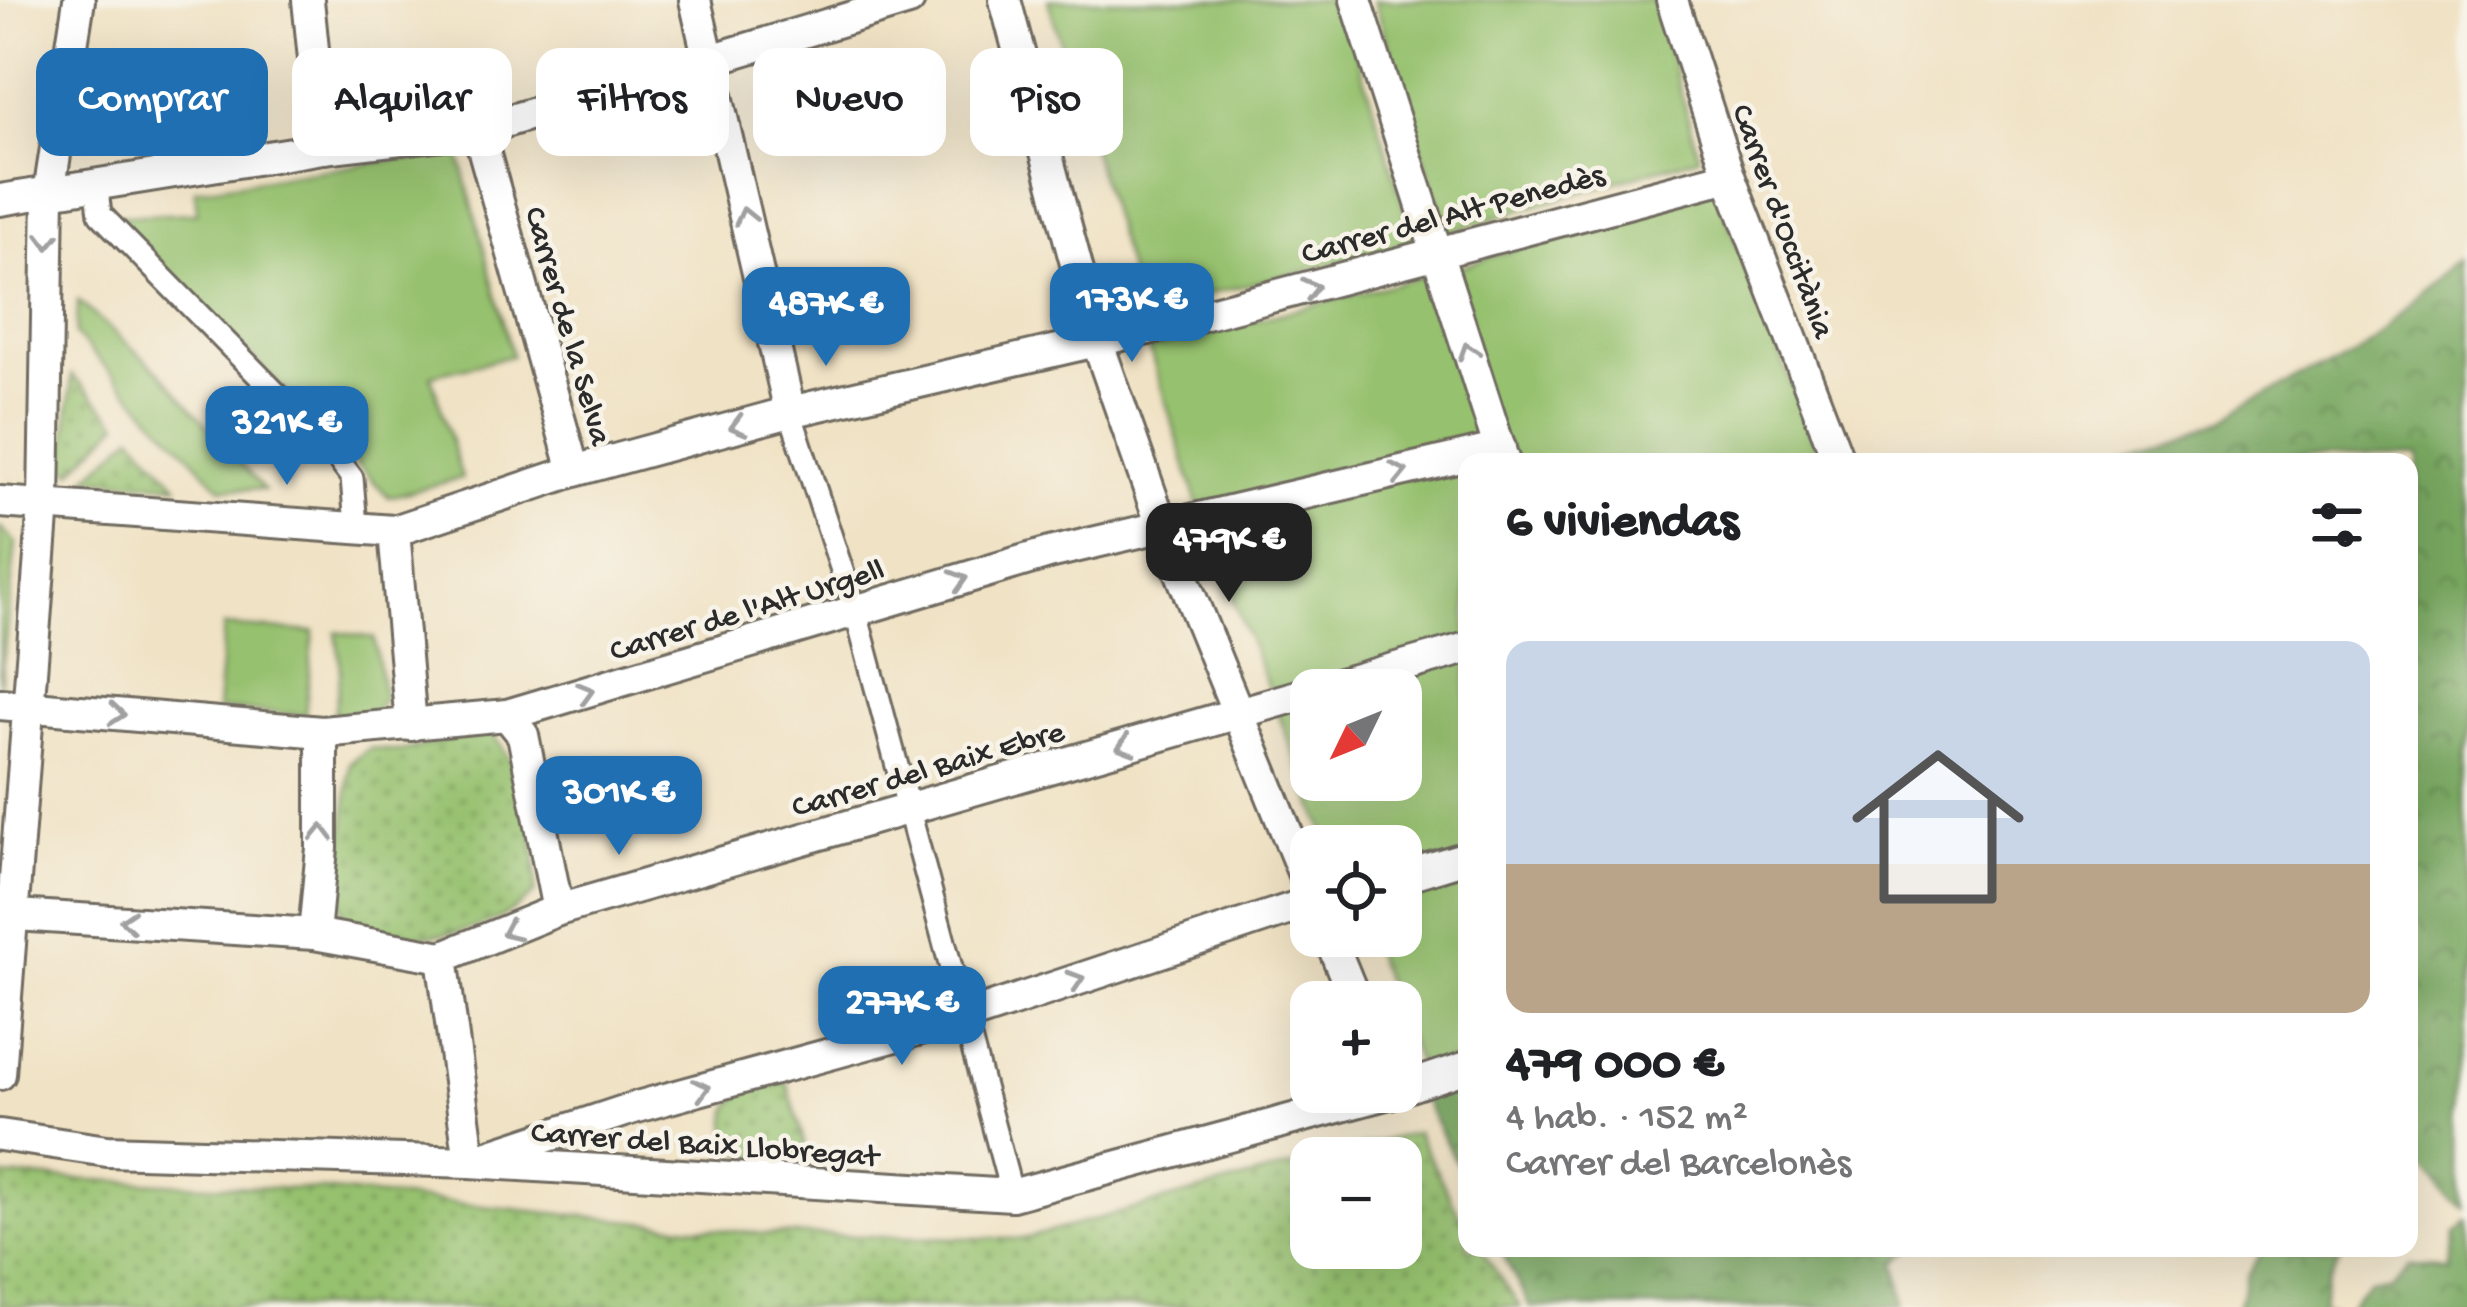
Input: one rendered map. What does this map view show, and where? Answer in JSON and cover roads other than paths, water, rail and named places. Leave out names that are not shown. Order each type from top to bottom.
[{"type":"street","points":[[0,1074],[13,705],[44,504],[49,193],[80,0]]},
{"type":"street","points":[[308,0],[313,48]]},
{"type":"street","points":[[694,0],[706,48]]},
{"type":"street","points":[[729,56],[908,0]]},
{"type":"street","points":[[1005,0],[1096,338],[1163,530],[1290,841]]},
{"type":"street","points":[[1355,0],[1501,453]]},
{"type":"street","name":"Carrer d'Occitània","points":[[1672,0],[1729,176],[1836,453]]},
{"type":"street","points":[[729,145],[790,412],[856,613],[1012,1195]]},
{"type":"street","points":[[0,200],[292,153]]},
{"type":"street","name":"Carrer de la Selva","points":[[485,156],[574,471]]},
{"type":"street","name":"Carrer del Alt Penedès","points":[[0,502],[394,531],[574,471],[790,412],[1437,256],[1666,189],[1729,176]]},
{"type":"street","points":[[96,183],[100,214],[328,446],[352,478],[356,526]]},
{"type":"street","name":"Carrer de l'Alt Urgell","points":[[13,705],[322,732],[507,716],[1048,553],[1458,465]]},
{"type":"street","points":[[394,531],[411,725]]},
{"type":"street","name":"Carrer del Baix Ebre","points":[[1393,669],[1458,651]]},
{"type":"street","name":"Carrer del Baix Ebre","points":[[442,957],[558,910],[1290,698]]},
{"type":"street","points":[[507,716],[523,735],[558,910]]},
{"type":"street","points":[[314,934],[322,848],[322,732]]},
{"type":"street","points":[[1422,871],[1458,860]]},
{"type":"street","points":[[6,913],[314,934],[442,957],[470,1162],[633,1108],[964,1017],[1290,909]]},
{"type":"street","points":[[1422,1082],[1458,1070]]},
{"type":"street","name":"Carrer del Baix Llobregat","points":[[0,1135],[107,1151],[470,1162],[1012,1195],[1315,1113]]}]
